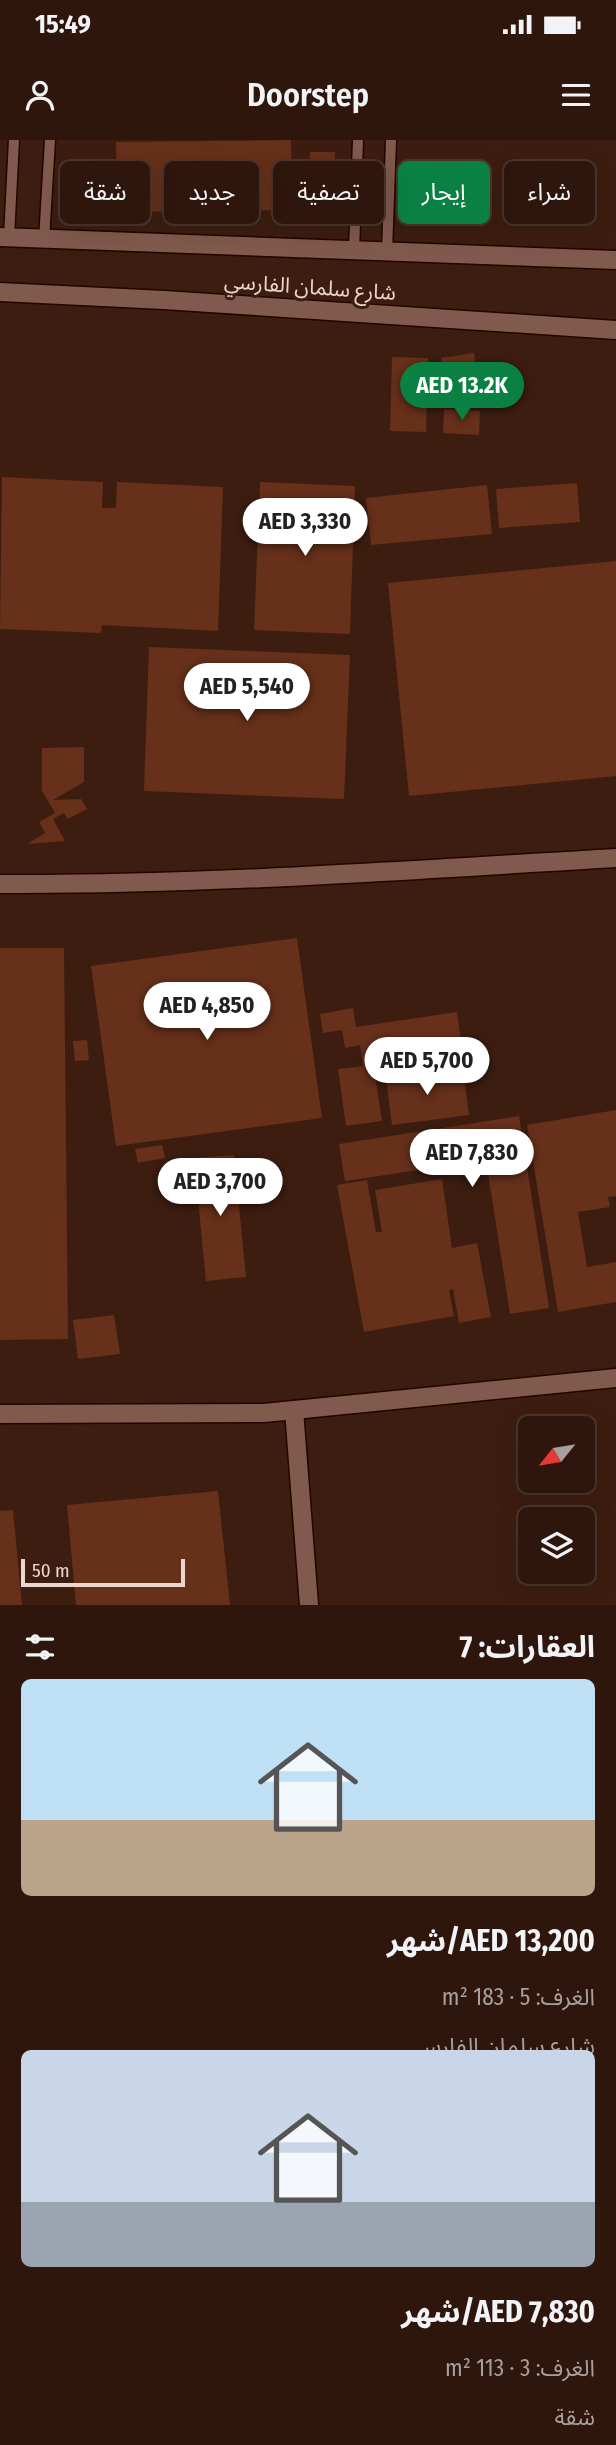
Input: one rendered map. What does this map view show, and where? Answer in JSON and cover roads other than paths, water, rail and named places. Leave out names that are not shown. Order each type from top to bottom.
[{"type":"street","name":"شارع سلمان الفارسي","points":[[4,237],[616,260]]},
{"type":"street","name":"شارع سلمان الفارسي","points":[[0,292],[164,300],[616,330]]},
{"type":"street","points":[[0,884],[222,880],[616,858]]},
{"type":"street","points":[[0,1414],[264,1413],[616,1378]]},
{"type":"street","points":[[294,1410],[309,1605]]},
{"type":"lane","points":[[4,237],[14,140]]},
{"type":"lane","points":[[44,240],[50,140]]},
{"type":"lane","points":[[354,251],[358,140]]},
{"type":"lane","points":[[387,252],[391,140]]}]
